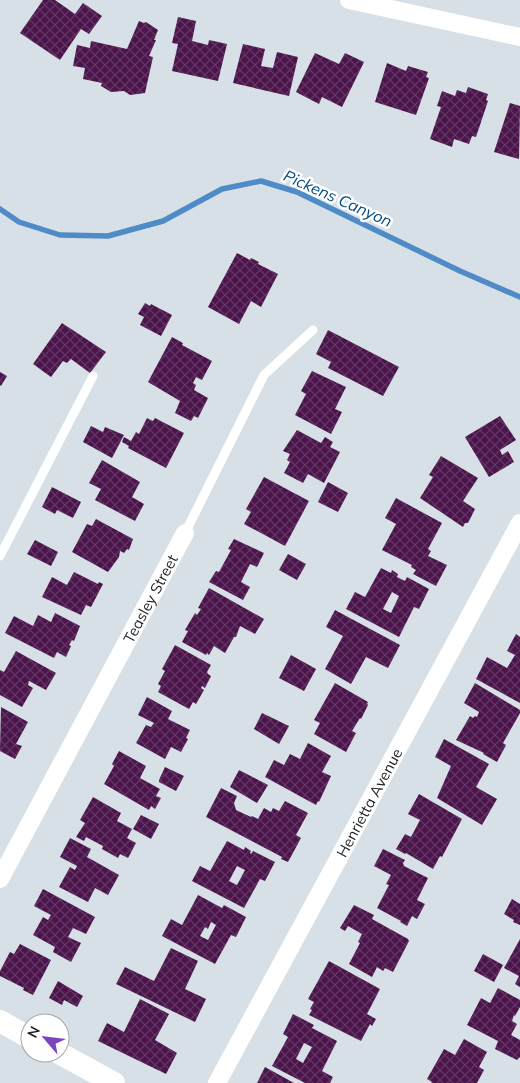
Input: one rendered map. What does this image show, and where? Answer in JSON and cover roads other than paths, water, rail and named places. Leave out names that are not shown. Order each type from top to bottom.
[{"type":"street","points":[[349,0],[520,37]]},
{"type":"street","name":"Henrietta Avenue","points":[[217,1083],[520,523]]},
{"type":"street","name":"Teasley Street","points":[[0,879],[185,533]]},
{"type":"street","points":[[0,1021],[20,1032]]},
{"type":"street","points":[[70,1059],[114,1083]]},
{"type":"lane","name":"Teasley Street","points":[[185,533],[264,375],[313,330]]},
{"type":"lane","points":[[0,556],[93,376]]},
{"type":"waterway","name":"Pickens Canyon","points":[[0,209],[19,222],[60,235],[108,236],[163,221],[222,189],[261,181],[297,192],[460,271],[520,297]]}]
